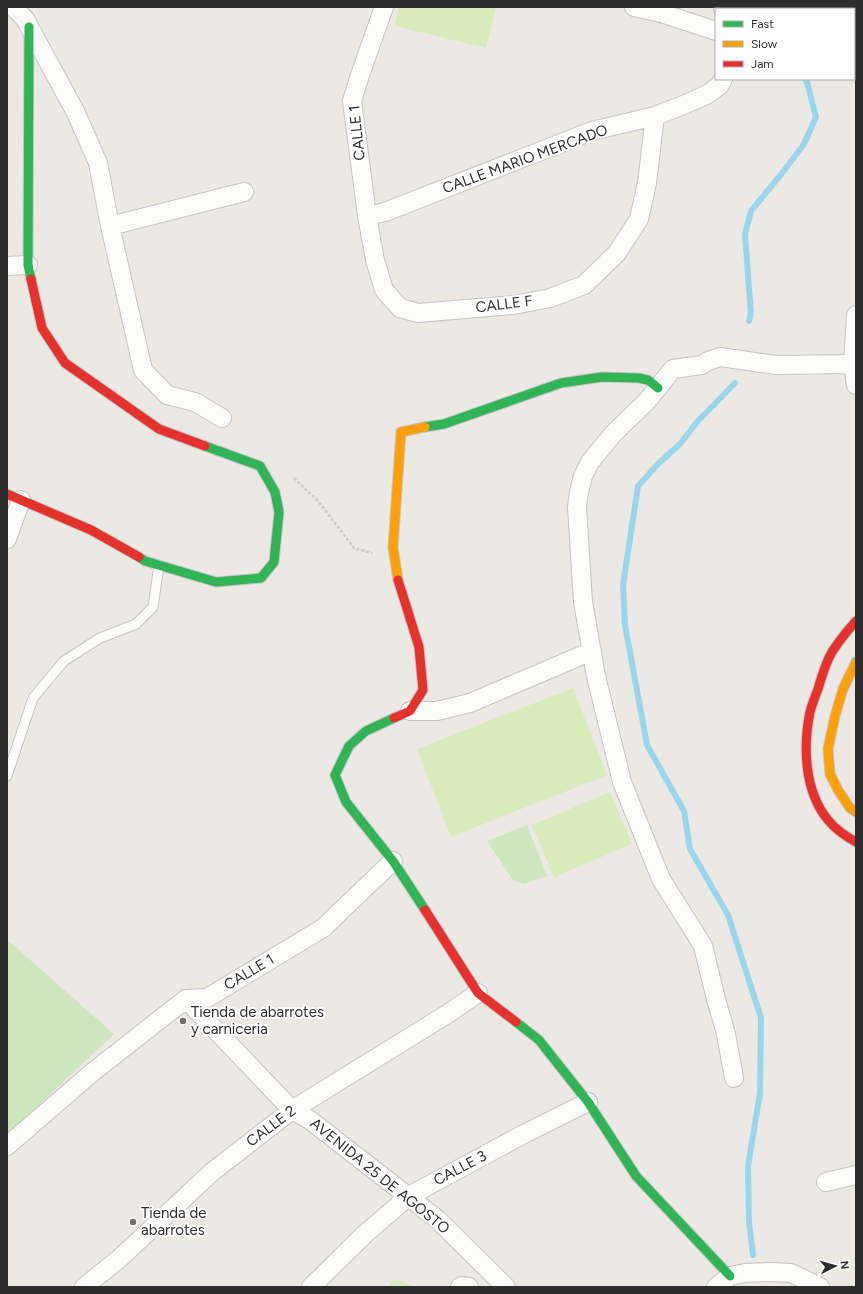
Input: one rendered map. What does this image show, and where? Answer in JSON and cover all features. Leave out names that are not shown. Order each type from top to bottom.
[{"type":"street","points":[[13,7],[25,19],[76,112],[98,163],[110,226],[143,370],[167,395],[195,402],[222,418]]},
{"type":"street","name":"CALLE 1","points":[[367,216],[352,101],[384,7]]},
{"type":"street","points":[[634,7],[715,31]]},
{"type":"street","points":[[7,539],[14,497],[91,530],[145,562],[216,582],[261,578],[274,562],[279,512],[275,492],[260,466],[159,429],[65,363],[42,328],[28,265],[29,26]]},
{"type":"street","name":"CALLE MARIO MERCADO","points":[[367,216],[385,212],[592,131],[655,116],[708,94],[720,85],[722,80]]},
{"type":"street","name":"CALLE F","points":[[367,216],[375,260],[384,290],[400,308],[418,313],[514,305],[550,298],[584,285],[617,253],[639,219],[647,183],[655,116]]},
{"type":"street","points":[[110,226],[244,192]]},
{"type":"street","points":[[7,266],[28,265]]},
{"type":"street","points":[[856,315],[852,364],[856,385]]},
{"type":"street","points":[[734,1078],[726,1034],[703,946],[661,879],[622,782],[596,676],[583,602],[578,523],[579,492],[583,476],[590,462],[613,434],[647,401],[673,370],[702,365],[708,361],[720,357],[776,365],[852,364]]},
{"type":"street","points":[[410,712],[423,690],[419,647],[398,581],[393,547],[401,432],[444,424],[561,383],[602,377],[639,378],[648,380],[658,388]]},
{"type":"street","points":[[856,621],[842,637],[828,658],[810,713],[806,746],[807,768],[813,791],[823,814],[836,830],[856,842]]},
{"type":"street","points":[[592,651],[470,703],[437,711],[410,712],[366,730],[349,746],[335,775],[346,802],[393,861],[478,993],[539,1040],[588,1102],[636,1176],[730,1276]]},
{"type":"street","points":[[856,662],[843,689],[835,716],[828,749],[830,774],[850,808],[856,812]]},
{"type":"street","name":"CALLE 1","points":[[186,998],[207,998],[323,928],[393,861]]},
{"type":"street","name":"CALLE 2","points":[[84,1287],[120,1258],[212,1172],[292,1110],[449,1013],[478,993]]},
{"type":"street","points":[[7,1146],[94,1072],[186,998]]},
{"type":"street","name":"AVENIDA 25 DE AGOSTO","points":[[186,998],[292,1110],[310,1120],[437,1219],[506,1287]]},
{"type":"street","name":"CALLE 3","points":[[311,1287],[365,1234],[409,1196],[522,1135],[588,1102]]},
{"type":"street","points":[[826,1182],[856,1175]]},
{"type":"street","points":[[716,1287],[730,1276],[771,1272],[791,1273],[820,1287]]},
{"type":"street","points":[[460,1287],[470,1287]]},
{"type":"lane","points":[[7,776],[33,698],[64,661],[100,638],[136,624],[153,607],[159,566]]},
{"type":"path","points":[[293,477],[318,501],[354,548],[395,560]]},
{"type":"green space","points":[[399,7],[496,7],[486,48],[395,26]]},
{"type":"green space","points":[[573,688],[607,775],[451,837],[417,749]]},
{"type":"green space","points":[[610,792],[632,844],[554,877],[532,825]]},
{"type":"green space","points":[[527,825],[547,876],[523,884],[513,880],[487,841]]},
{"type":"green space","points":[[7,941],[114,1034],[7,1135]]},
{"type":"green space","points":[[393,1279],[416,1287],[389,1287]]},
{"type":"waterway","points":[[749,321],[751,314],[745,234],[751,211],[804,144],[816,117],[806,80]]},
{"type":"waterway","points":[[735,383],[697,422],[680,444],[657,465],[638,486],[623,585],[625,625],[647,745],[684,811],[690,849],[728,915],[761,1018],[760,1093],[748,1166],[749,1222],[753,1255]]},
{"type":"traffic: fast","points":[[29,27],[28,265],[31,279]]},
{"type":"traffic: fast","points":[[425,427],[444,424],[561,383],[602,377],[639,378],[648,380],[658,388]]},
{"type":"traffic: fast","points":[[139,557],[145,561],[216,582],[261,578],[274,562],[279,512],[275,492],[260,466],[205,446]]},
{"type":"traffic: fast","points":[[394,718],[366,731],[349,746],[335,775],[346,802],[393,861],[425,910]]},
{"type":"traffic: fast","points":[[516,1022],[539,1040],[588,1102],[636,1176],[730,1276]]},
{"type":"traffic: slow","points":[[398,580],[393,547],[401,432],[425,427]]},
{"type":"traffic: slow","points":[[856,662],[843,689],[835,716],[828,749],[830,774],[838,790],[850,808],[856,812]]},
{"type":"traffic: jam","points":[[31,279],[42,328],[65,363],[159,429],[205,446]]},
{"type":"traffic: jam","points":[[7,494],[91,530],[139,557]]},
{"type":"traffic: jam","points":[[394,718],[410,711],[423,690],[419,647],[398,580]]},
{"type":"traffic: jam","points":[[856,621],[843,636],[826,666],[810,712],[806,739],[807,768],[814,796],[820,808],[834,827],[856,842]]},
{"type":"traffic: jam","points":[[425,910],[478,993],[516,1022]]},
{"type":"place","name":"Tienda de abarrotes y carniceria","points":[[183,1021]]},
{"type":"place","name":"Tienda de abarrotes","points":[[133,1222]]}]
